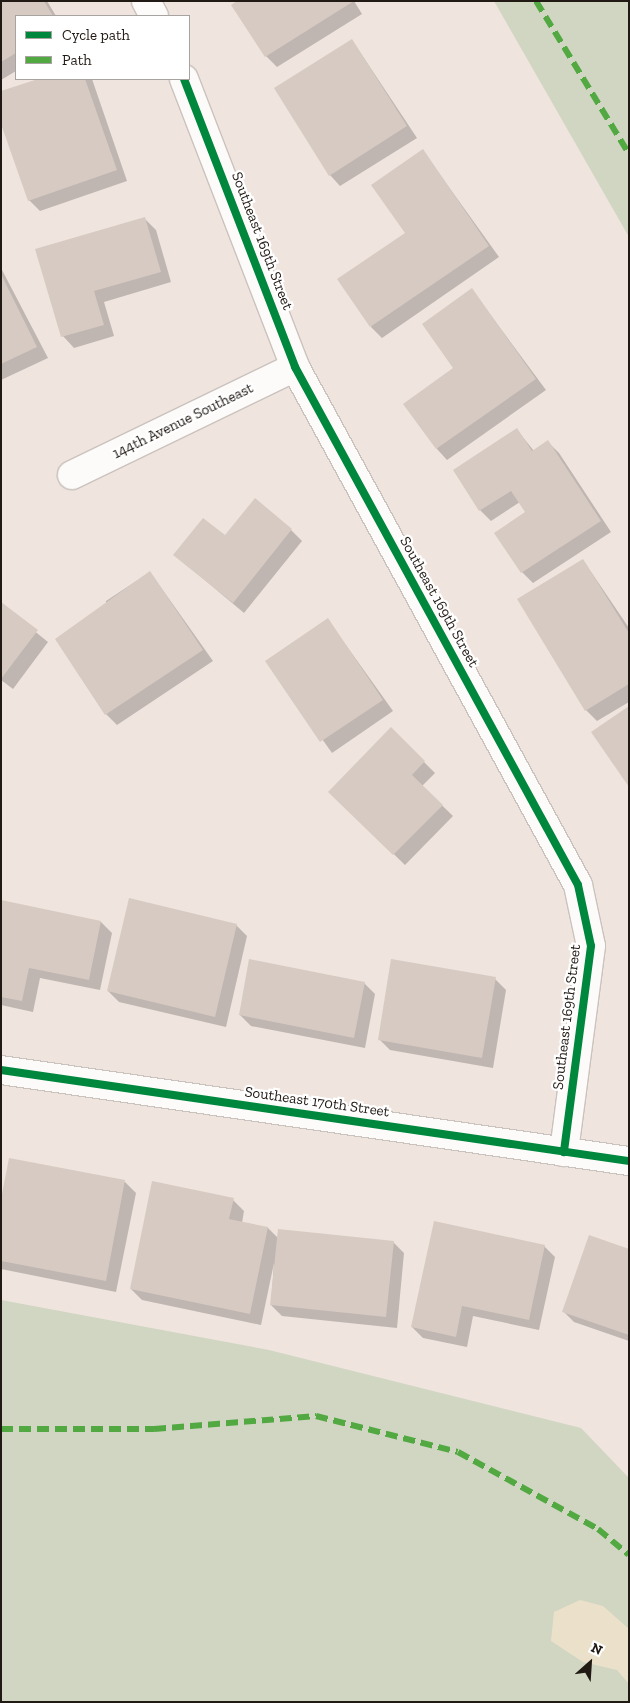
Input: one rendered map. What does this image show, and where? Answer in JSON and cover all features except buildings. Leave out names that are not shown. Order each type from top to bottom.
[{"type":"street","points":[[146,1],[153,15]]},
{"type":"street","name":"Southeast 169th Street","points":[[184,80],[295,367],[578,885],[591,946],[564,1152]]},
{"type":"street","name":"144th Avenue Southeast","points":[[72,474],[295,367]]},
{"type":"street","name":"Southeast 170th Street","points":[[1,1070],[629,1161]]},
{"type":"green space","points":[[494,1],[629,1],[629,237]]},
{"type":"green space","points":[[1,1300],[269,1350],[581,1428],[629,1478],[629,1702],[1,1702]]},
{"type":"sand","points":[[580,1600],[603,1606],[629,1629],[629,1684],[617,1670],[583,1662],[551,1641],[554,1612]]},
{"type":"marked path","points":[[536,1],[629,154]]},
{"type":"marked path","points":[[1,1429],[154,1429],[316,1416],[458,1452],[598,1529],[629,1555]]},
{"type":"cycle path","points":[[184,80],[295,367],[578,885],[591,946],[564,1152]]},
{"type":"cycle path","points":[[1,1070],[629,1161]]}]
